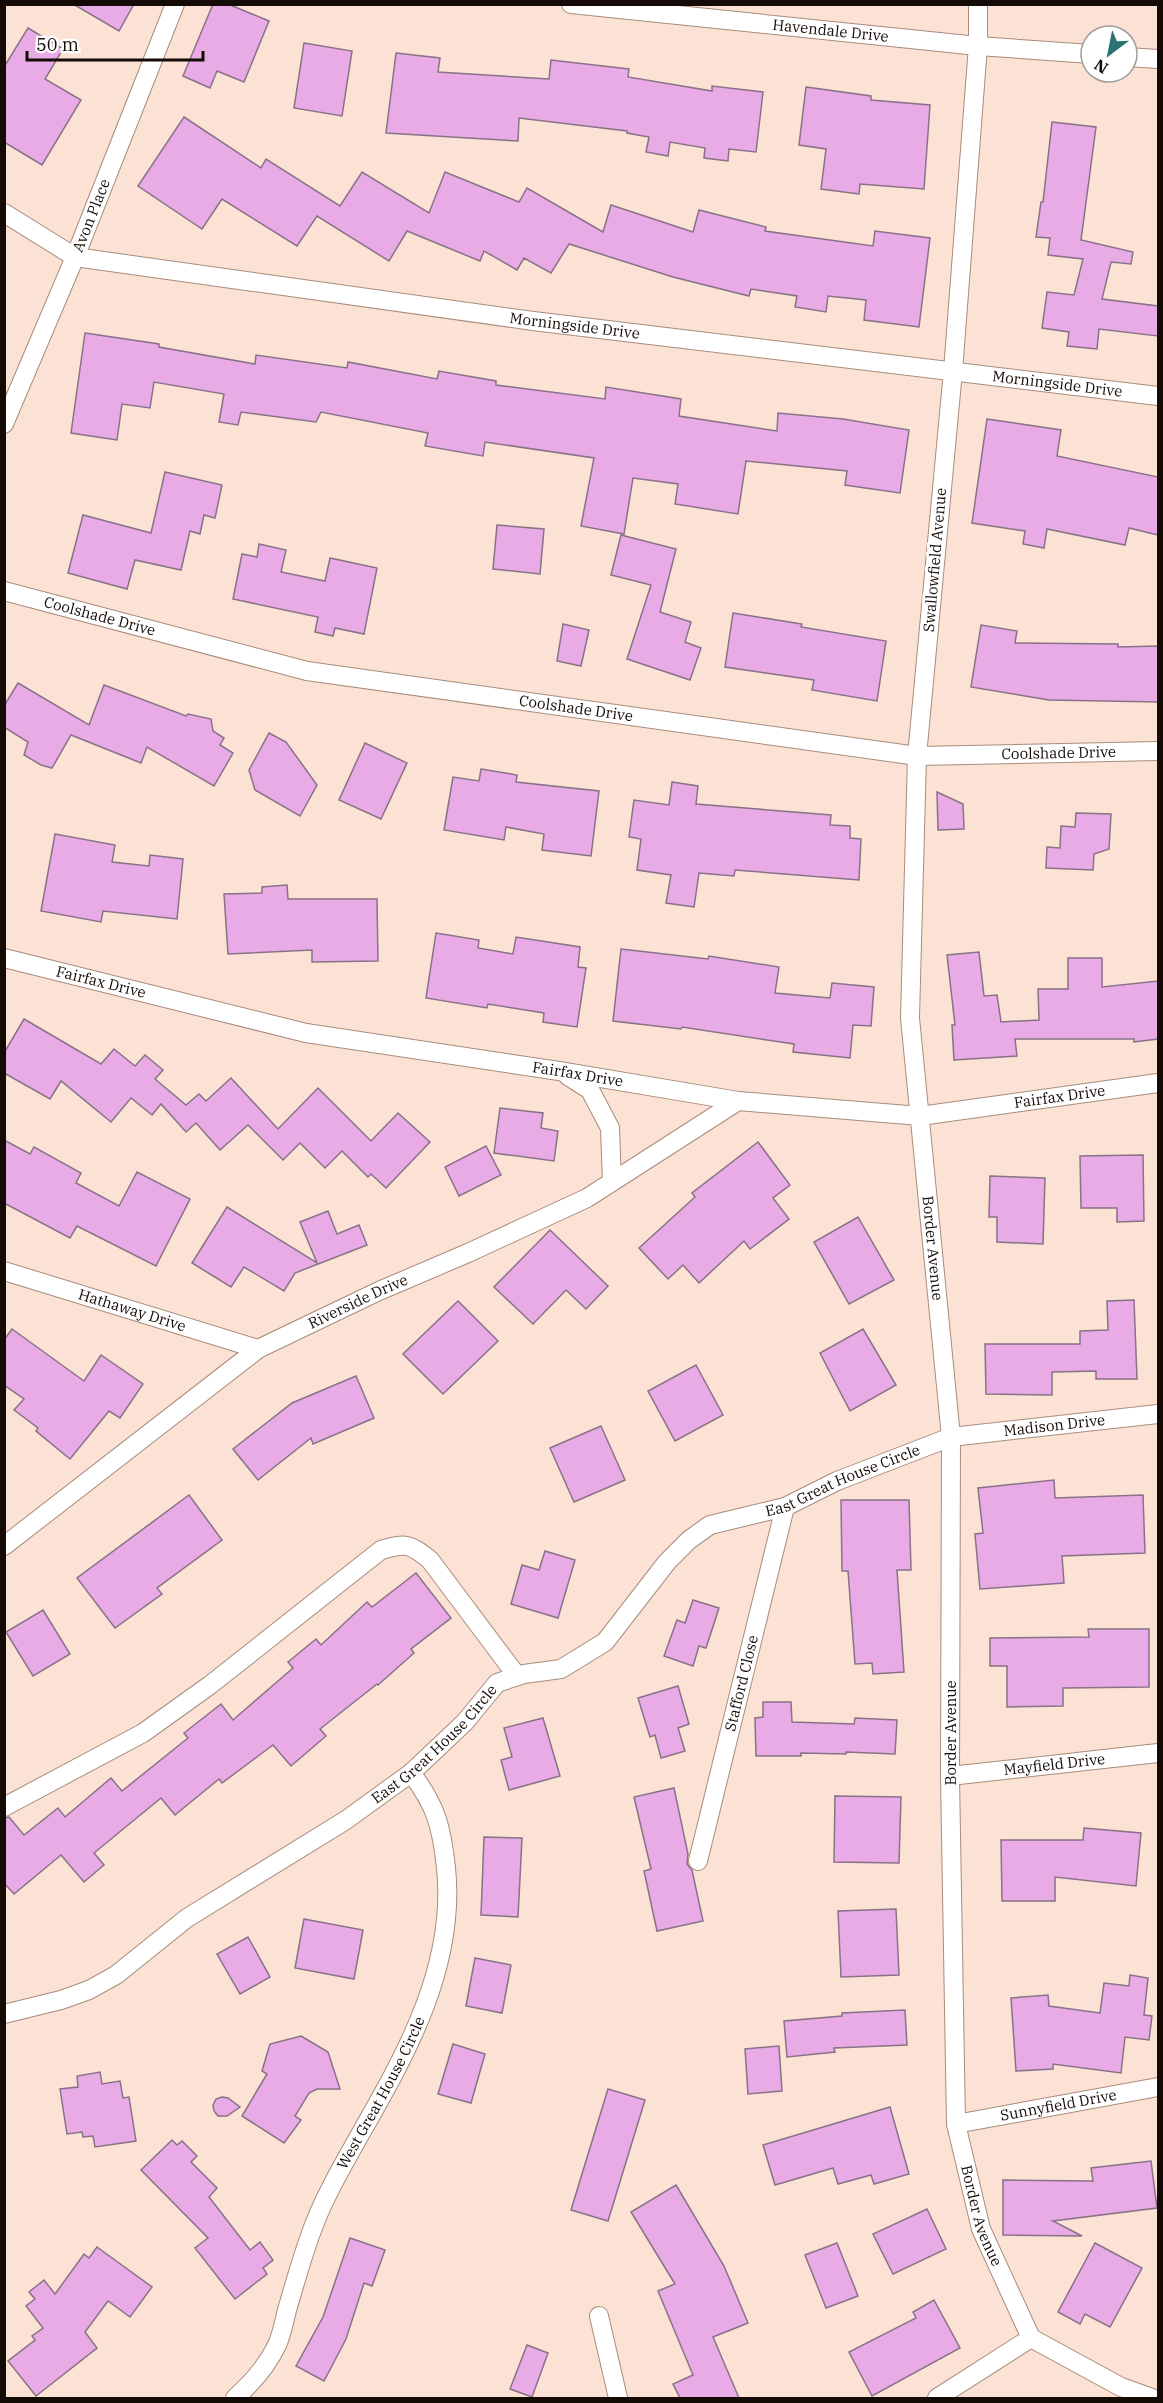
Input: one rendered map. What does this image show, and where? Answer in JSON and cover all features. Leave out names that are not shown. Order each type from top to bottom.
[{"type":"street","name":"Avon Place","points":[[4,424],[75,257],[175,4]]},
{"type":"street","name":"Havendale Drive","points":[[571,4],[978,46],[1079,53]]},
{"type":"street","name":"Swallowfield Avenue","points":[[920,1116],[910,1018],[917,756],[953,371],[978,46],[978,4]]},
{"type":"street","points":[[1139,58],[1158,59]]},
{"type":"street","name":"Morningside Drive","points":[[4,213],[75,257],[533,321],[1158,396]]},
{"type":"street","name":"Coolshade Drive","points":[[4,591],[307,671],[917,756],[1158,751]]},
{"type":"street","name":"Fairfax Drive","points":[[4,958],[306,1033],[559,1071],[738,1101],[920,1116],[1158,1083]]},
{"type":"street","points":[[559,1071],[590,1090],[610,1128],[612,1182]]},
{"type":"street","name":"Riverside Drive","points":[[4,1546],[258,1349],[379,1291],[587,1198],[738,1101]]},
{"type":"street","name":"Border Avenue","points":[[920,1116],[951,1437],[951,1776],[956,2124],[981,2229],[1031,2338]]},
{"type":"street","name":"Hathaway Drive","points":[[4,1272],[258,1349]]},
{"type":"street","name":"Madison Drive","points":[[951,1437],[1158,1414]]},
{"type":"street","name":"East Great House Circle","points":[[4,2014],[62,2000],[89,1990],[116,1974],[187,1918],[346,1820],[411,1773],[465,1722],[497,1683],[517,1676],[561,1670],[605,1642],[667,1562],[689,1540],[710,1526],[785,1507],[837,1481],[951,1437]]},
{"type":"street","name":"Stafford Close","points":[[698,1861],[785,1507]]},
{"type":"street","points":[[4,1807],[143,1733],[210,1685],[381,1550],[402,1544],[413,1546],[430,1560],[517,1676]]},
{"type":"street","name":"Mayfield Drive","points":[[951,1776],[1158,1753]]},
{"type":"street","name":"West Great House Circle","points":[[235,2398],[248,2387],[267,2363],[278,2343],[316,2219],[338,2173],[402,2060],[424,2008],[444,1943],[448,1892],[444,1848],[435,1808],[411,1773]]},
{"type":"street","name":"Sunnyfield Drive","points":[[956,2124],[1158,2087]]},
{"type":"street","points":[[600,2316],[618,2398]]},
{"type":"street","points":[[937,2398],[1031,2338],[1121,2387],[1152,2398]]},
{"type":"building","points":[[73,4],[134,4],[119,31]]},
{"type":"building","points":[[213,4],[228,4],[269,21],[244,82],[217,71],[210,88],[183,76]]},
{"type":"building","points":[[28,28],[63,49],[45,79],[81,100],[42,165],[4,142],[4,67]]},
{"type":"building","points":[[304,43],[352,51],[342,116],[294,108]]},
{"type":"building","points":[[396,53],[440,58],[438,72],[549,79],[551,60],[629,69],[628,77],[712,91],[712,86],[763,92],[756,152],[729,149],[728,161],[704,158],[705,148],[670,142],[668,156],[646,152],[649,137],[627,133],[627,131],[519,118],[518,141],[386,133]]},
{"type":"building","points":[[806,87],[871,96],[871,100],[930,105],[924,189],[860,184],[859,194],[821,189],[826,149],[799,145]]},
{"type":"building","points":[[184,117],[261,168],[266,159],[340,206],[362,172],[429,213],[445,172],[519,202],[527,188],[603,232],[611,205],[693,232],[699,210],[766,227],[765,231],[873,246],[875,231],[930,238],[919,327],[864,320],[866,300],[828,296],[826,312],[795,307],[797,296],[751,289],[749,296],[673,277],[569,244],[551,273],[524,258],[517,270],[484,251],[480,261],[407,231],[389,261],[317,216],[297,246],[222,199],[202,229],[138,186]]},
{"type":"building","points":[[1052,122],[1096,127],[1081,240],[1133,252],[1131,264],[1111,262],[1102,299],[1158,306],[1158,336],[1099,329],[1097,349],[1067,346],[1069,332],[1042,328],[1047,292],[1074,295],[1083,259],[1048,255],[1050,238],[1036,237],[1041,202],[1043,202]]},
{"type":"building","points":[[85,333],[159,344],[159,347],[255,364],[256,355],[347,368],[348,362],[437,379],[439,371],[496,381],[496,385],[605,399],[606,387],[681,399],[679,416],[777,431],[778,413],[843,419],[909,430],[900,493],[845,485],[847,471],[746,461],[738,514],[675,504],[678,484],[633,478],[624,534],[581,526],[594,458],[485,442],[483,456],[425,446],[428,433],[321,412],[316,422],[241,412],[238,425],[219,422],[224,394],[154,382],[150,408],[122,404],[117,440],[71,433]]},
{"type":"building","points":[[987,419],[1061,430],[1057,456],[1158,477],[1158,535],[1129,528],[1125,545],[1047,529],[1044,548],[1023,544],[1025,531],[972,523]]},
{"type":"building","points":[[165,472],[222,485],[215,518],[204,515],[200,534],[190,531],[181,570],[135,560],[127,589],[68,573],[83,515],[151,533]]},
{"type":"building","points":[[497,525],[544,529],[540,574],[493,569]]},
{"type":"building","points":[[621,535],[676,549],[660,612],[691,622],[685,642],[701,648],[690,680],[627,659],[651,585],[611,575]]},
{"type":"building","points":[[259,544],[286,550],[281,572],[325,581],[330,558],[377,568],[364,634],[335,628],[333,636],[315,632],[318,617],[233,599],[242,554],[257,557]]},
{"type":"building","points":[[733,613],[886,641],[877,701],[812,690],[814,680],[725,667]]},
{"type":"building","points":[[563,624],[589,630],[581,666],[557,661]]},
{"type":"building","points":[[981,625],[1017,631],[1015,643],[1118,644],[1118,647],[1158,646],[1158,702],[1049,700],[971,687]]},
{"type":"building","points":[[18,683],[89,725],[104,685],[186,716],[188,714],[211,719],[213,731],[224,738],[220,745],[233,753],[214,786],[147,747],[141,763],[71,735],[52,768],[41,765],[24,755],[28,742],[4,727],[4,706]]},
{"type":"building","points":[[269,733],[286,742],[317,785],[300,816],[255,790],[249,770]]},
{"type":"building","points":[[365,743],[407,763],[381,819],[339,800]]},
{"type":"building","points":[[481,769],[517,775],[516,782],[599,791],[591,856],[542,850],[544,834],[506,827],[504,840],[444,830],[453,777],[479,781]]},
{"type":"building","points":[[672,782],[698,786],[696,804],[831,815],[830,825],[850,826],[850,838],[861,839],[859,880],[735,870],[734,876],[699,873],[694,907],[666,903],[671,875],[637,870],[641,839],[629,837],[634,800],[669,805]]},
{"type":"building","points":[[937,792],[963,804],[964,829],[938,830]]},
{"type":"building","points":[[1076,813],[1111,814],[1109,849],[1094,854],[1093,870],[1046,868],[1047,847],[1060,848],[1061,826],[1075,827]]},
{"type":"building","points":[[55,834],[115,845],[112,862],[149,866],[150,855],[183,859],[177,919],[103,911],[101,922],[41,911]]},
{"type":"building","points":[[287,885],[288,899],[377,899],[378,961],[312,962],[312,950],[228,954],[224,894],[262,893],[262,887]]},
{"type":"building","points":[[436,933],[479,940],[478,948],[513,954],[516,937],[580,947],[578,967],[586,968],[577,1027],[543,1022],[544,1013],[488,1004],[487,1008],[426,998]]},
{"type":"building","points":[[621,949],[708,959],[709,956],[779,967],[775,993],[830,998],[832,983],[874,987],[871,1026],[853,1025],[850,1058],[793,1052],[794,1044],[682,1027],[681,1029],[613,1021]]},
{"type":"building","points":[[979,952],[984,996],[997,995],[1001,1022],[1039,1020],[1038,989],[1068,989],[1068,958],[1102,958],[1102,987],[1158,981],[1158,1039],[1134,1042],[1134,1039],[1015,1039],[1017,1056],[954,1060],[952,1025],[955,1025],[947,955]]},
{"type":"building","points":[[24,1019],[101,1064],[114,1049],[135,1066],[145,1055],[163,1070],[155,1079],[186,1105],[199,1094],[206,1101],[231,1078],[278,1129],[318,1088],[371,1141],[398,1113],[430,1142],[386,1188],[371,1174],[368,1177],[342,1151],[325,1168],[300,1143],[283,1160],[248,1125],[220,1150],[196,1123],[186,1132],[161,1104],[152,1115],[131,1098],[111,1122],[61,1081],[50,1099],[4,1073],[4,1053]]},
{"type":"building","points":[[500,1108],[543,1113],[541,1128],[558,1131],[554,1161],[494,1153]]},
{"type":"building","points":[[4,1140],[30,1154],[34,1147],[81,1173],[76,1183],[119,1206],[137,1172],[190,1199],[156,1266],[77,1226],[70,1238],[4,1203]]},
{"type":"building","points":[[758,1142],[790,1185],[773,1198],[789,1219],[750,1249],[744,1241],[699,1283],[683,1265],[668,1279],[639,1248],[695,1197],[692,1193]]},
{"type":"building","points":[[486,1146],[501,1175],[459,1196],[445,1167]]},
{"type":"building","points":[[1143,1155],[1144,1221],[1117,1222],[1117,1208],[1081,1208],[1080,1156]]},
{"type":"building","points":[[990,1176],[1045,1178],[1043,1244],[997,1242],[997,1217],[989,1217]]},
{"type":"building","points":[[227,1207],[317,1263],[300,1222],[328,1211],[337,1234],[359,1225],[367,1245],[295,1273],[284,1291],[244,1267],[231,1287],[192,1263]]},
{"type":"building","points":[[858,1217],[894,1280],[849,1304],[814,1242]]},
{"type":"building","points":[[550,1230],[608,1286],[586,1309],[566,1290],[533,1324],[494,1287]]},
{"type":"building","points":[[1134,1300],[1137,1379],[1096,1379],[1096,1371],[1052,1372],[1052,1395],[986,1394],[985,1344],[1080,1344],[1080,1331],[1108,1330],[1107,1301]]},
{"type":"building","points":[[458,1301],[498,1341],[443,1394],[403,1354]]},
{"type":"building","points":[[12,1329],[84,1381],[101,1355],[143,1384],[120,1418],[109,1411],[70,1459],[36,1431],[38,1428],[14,1410],[24,1399],[4,1385],[4,1340]]},
{"type":"building","points":[[863,1329],[896,1385],[850,1411],[820,1353]]},
{"type":"building","points":[[696,1365],[723,1415],[675,1441],[648,1391]]},
{"type":"building","points":[[356,1376],[374,1418],[313,1444],[311,1438],[258,1480],[233,1449],[292,1403]]},
{"type":"building","points":[[601,1426],[625,1480],[574,1502],[550,1448]]},
{"type":"building","points":[[1054,1480],[1055,1498],[1143,1495],[1145,1553],[1062,1556],[1064,1583],[980,1589],[975,1534],[983,1533],[978,1488]]},
{"type":"building","points":[[189,1495],[222,1540],[157,1588],[162,1594],[115,1628],[77,1578]]},
{"type":"building","points":[[841,1500],[909,1500],[911,1570],[897,1570],[904,1672],[873,1674],[872,1663],[855,1664],[848,1571],[842,1571]]},
{"type":"building","points":[[545,1551],[575,1560],[558,1618],[511,1604],[522,1565],[539,1570]]},
{"type":"building","points":[[416,1573],[451,1618],[411,1649],[414,1653],[378,1685],[320,1729],[326,1736],[291,1766],[273,1745],[222,1783],[219,1779],[175,1815],[161,1798],[94,1853],[104,1865],[84,1882],[61,1855],[14,1894],[4,1883],[4,1818],[9,1817],[24,1835],[58,1808],[65,1817],[111,1778],[122,1791],[188,1738],[184,1733],[221,1704],[233,1720],[293,1668],[288,1662],[316,1639],[321,1645],[367,1602],[372,1607]]},
{"type":"building","points":[[693,1600],[719,1608],[706,1648],[699,1646],[693,1666],[664,1656],[677,1620],[685,1623]]},
{"type":"building","points":[[43,1610],[70,1654],[33,1676],[6,1632]]},
{"type":"building","points":[[1088,1629],[1149,1629],[1149,1687],[1063,1688],[1063,1706],[1007,1707],[1007,1666],[990,1666],[990,1638],[1089,1637]]},
{"type":"building","points":[[678,1686],[689,1724],[678,1728],[685,1751],[661,1758],[655,1735],[650,1737],[638,1698]]},
{"type":"building","points":[[763,1702],[791,1702],[792,1722],[854,1724],[855,1718],[897,1720],[895,1754],[846,1752],[846,1754],[801,1753],[801,1756],[756,1756],[755,1718],[763,1717]]},
{"type":"building","points":[[543,1718],[560,1776],[509,1790],[501,1760],[512,1757],[504,1728]]},
{"type":"building","points":[[674,1788],[688,1854],[687,1864],[692,1870],[703,1921],[657,1931],[644,1871],[651,1869],[634,1797]]},
{"type":"building","points":[[835,1796],[901,1797],[899,1863],[834,1862]]},
{"type":"building","points":[[1084,1828],[1141,1833],[1136,1886],[1055,1877],[1055,1901],[1002,1901],[1001,1840],[1083,1840]]},
{"type":"building","points":[[484,1837],[522,1838],[518,1917],[481,1915]]},
{"type":"building","points":[[896,1909],[899,1975],[841,1977],[838,1911]]},
{"type":"building","points":[[304,1919],[363,1930],[354,1979],[295,1968]]},
{"type":"building","points":[[248,1937],[270,1977],[240,1994],[217,1954]]},
{"type":"building","points":[[475,1958],[511,1965],[502,2013],[466,2006]]},
{"type":"building","points":[[1130,1975],[1148,1978],[1144,2015],[1152,2016],[1149,2040],[1125,2037],[1121,2073],[1053,2064],[1053,2069],[1016,2071],[1011,1998],[1048,1995],[1049,2006],[1100,2013],[1104,1983],[1129,1986]]},
{"type":"building","points":[[905,2010],[907,2045],[834,2048],[835,2052],[787,2057],[784,2021],[842,2016],[842,2013]]},
{"type":"building","points":[[301,2036],[328,2052],[340,2089],[317,2089],[309,2093],[295,2116],[301,2120],[284,2143],[242,2116],[267,2074],[262,2071],[270,2044]]},
{"type":"building","points":[[453,2044],[485,2054],[471,2103],[438,2094]]},
{"type":"building","points":[[779,2046],[782,2091],[748,2094],[745,2049]]},
{"type":"building","points":[[100,2072],[102,2084],[120,2081],[123,2098],[129,2097],[136,2141],[95,2147],[93,2136],[83,2137],[82,2132],[67,2134],[60,2089],[78,2087],[77,2076]]},
{"type":"building","points":[[608,2089],[645,2100],[608,2221],[571,2210]]},
{"type":"building","points":[[228,2098],[240,2107],[227,2116],[218,2116],[213,2105],[216,2099]]},
{"type":"building","points":[[890,2107],[909,2174],[874,2184],[871,2175],[838,2184],[833,2168],[775,2185],[763,2145]]},
{"type":"building","points":[[172,2140],[177,2145],[182,2141],[197,2156],[191,2162],[217,2188],[209,2197],[250,2250],[260,2242],[273,2260],[263,2268],[267,2274],[235,2299],[195,2248],[208,2238],[141,2170]]},
{"type":"building","points":[[1151,2161],[1157,2208],[1053,2221],[1082,2236],[1003,2235],[1003,2180],[1093,2181],[1091,2168]]},
{"type":"building","points":[[676,2185],[724,2266],[748,2323],[713,2337],[739,2398],[680,2398],[673,2384],[693,2375],[658,2291],[675,2284],[631,2212]]},
{"type":"building","points":[[927,2209],[946,2249],[893,2274],[873,2234]]},
{"type":"building","points":[[350,2238],[385,2250],[372,2286],[364,2283],[346,2339],[324,2381],[296,2366],[323,2317]]},
{"type":"building","points":[[837,2243],[858,2296],[826,2308],[805,2255]]},
{"type":"building","points":[[1095,2243],[1142,2268],[1110,2327],[1085,2314],[1080,2324],[1058,2312]]},
{"type":"building","points":[[97,2247],[152,2287],[130,2317],[108,2301],[85,2332],[97,2348],[36,2396],[8,2361],[35,2340],[32,2336],[43,2328],[26,2306],[35,2299],[29,2292],[44,2280],[55,2294],[84,2254],[89,2258]]},
{"type":"building","points":[[934,2300],[960,2348],[872,2396],[849,2352],[916,2318],[913,2312]]},
{"type":"building","points":[[527,2345],[548,2353],[532,2397],[510,2389]]}]
